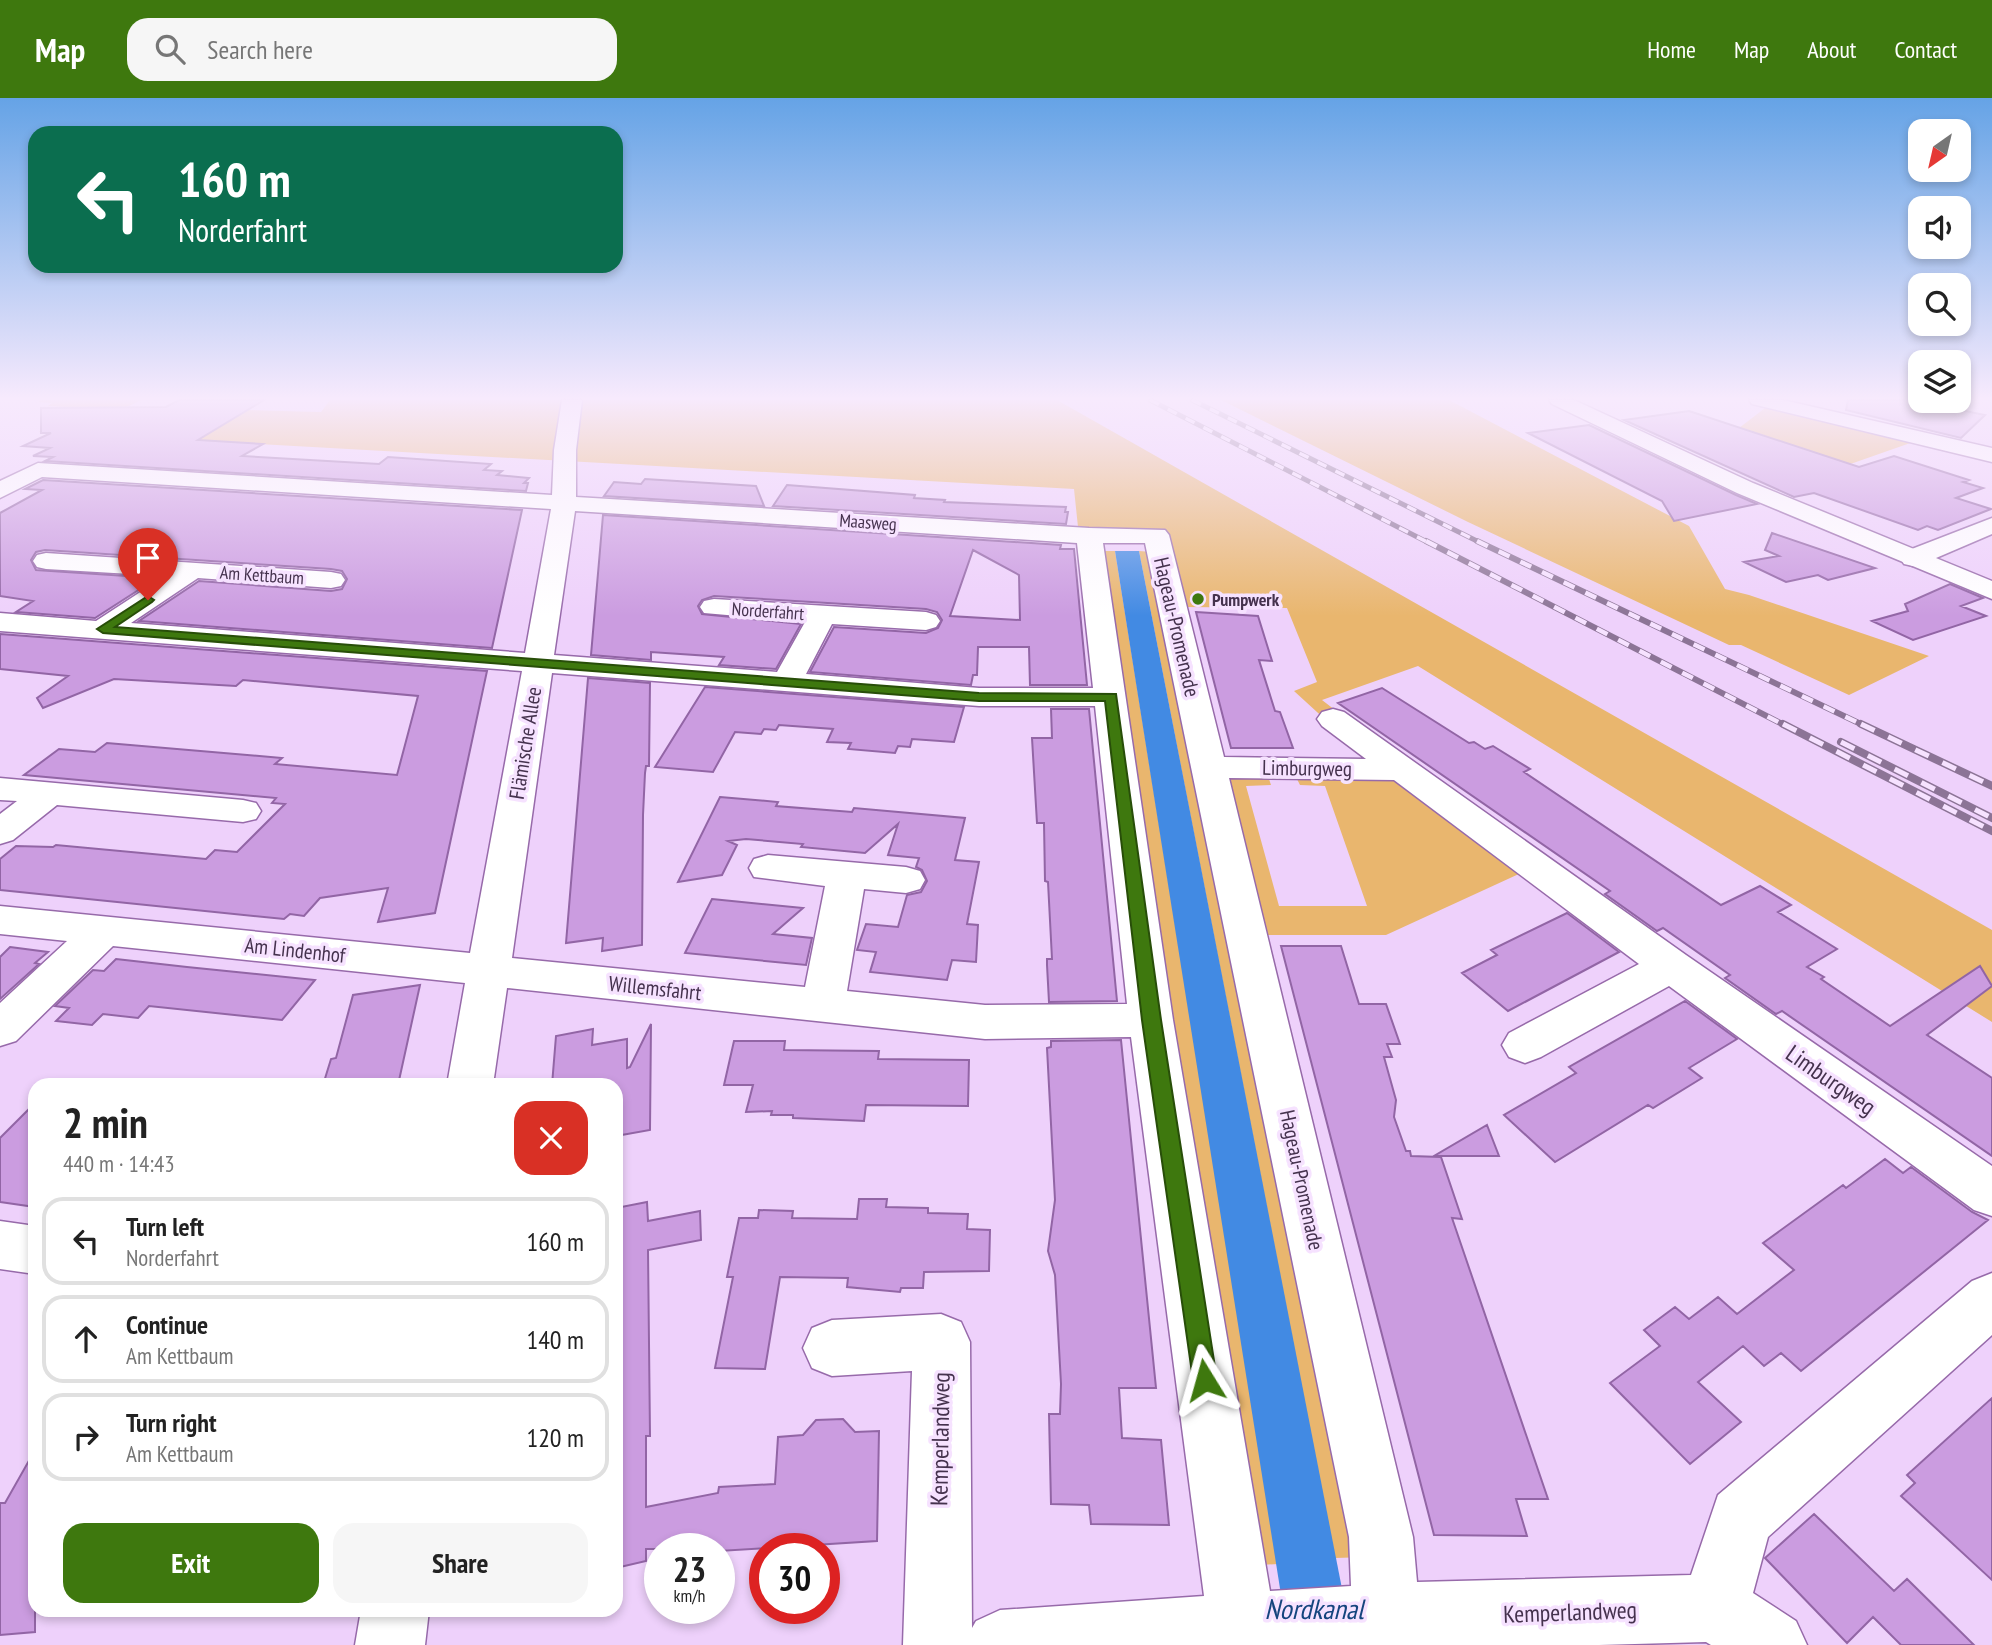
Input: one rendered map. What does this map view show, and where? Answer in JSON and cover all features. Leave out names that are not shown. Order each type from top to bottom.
[{"type":"street","name":"Maasweg","points":[[0,491],[34,472]]},
{"type":"street","name":"Maasweg","points":[[73,472],[1089,536]]},
{"type":"street","name":"Flämische Allee","points":[[471,1078],[564,503],[565,472]]},
{"type":"street","points":[[1712,472],[1992,592]]},
{"type":"street","points":[[1913,558],[1992,525]]},
{"type":"street","points":[[1089,536],[1152,1020],[1258,1626]]},
{"type":"street","name":"Hageau-Promenade","points":[[1089,536],[1156,536],[1381,1537],[1376,1618]]},
{"type":"street","name":"Am Kettbaum","points":[[46,561],[331,580]]},
{"type":"street","name":"Am Kettbaum","points":[[103,629],[193,570]]},
{"type":"street","name":"Norderfahrt","points":[[714,607],[926,621]]},
{"type":"street","name":"Norderfahrt","points":[[787,682],[823,615]]},
{"type":"street","points":[[0,622],[979,697],[1111,697]]},
{"type":"street","name":"Limburgweg","points":[[1333,719],[1671,966],[1992,1194]]},
{"type":"street","name":"Limburgweg","points":[[1209,767],[1406,770]]},
{"type":"street","points":[[0,789],[243,811]]},
{"type":"street","points":[[0,832],[50,793]]},
{"type":"street","points":[[768,868],[906,880]]},
{"type":"street","points":[[823,1006],[848,875]]},
{"type":"street","name":"Am Lindenhof","points":[[0,920],[487,970]]},
{"type":"street","points":[[0,1029],[104,931]]},
{"type":"street","points":[[1525,1045],[1671,966]]},
{"type":"street","name":"Willemsfahrt","points":[[487,970],[985,1021],[1152,1020]]},
{"type":"street","points":[[0,1245],[28,1249]]},
{"type":"street","points":[[1772,1645],[1715,1608],[1741,1518],[1992,1299]]},
{"type":"street","name":"Kemperlandweg","points":[[832,1348],[941,1342],[938,1645]]},
{"type":"street","name":"Kemperlandweg","points":[[1000,1645],[1376,1618],[1715,1608]]},
{"type":"street","points":[[390,1645],[394,1617]]},
{"type":"shaded area","points":[[769,472],[1184,472],[1992,930],[1992,1022],[1418,666],[1322,700],[1344,717],[1329,723],[1294,691],[1317,682],[1287,608],[1183,607],[1165,533],[1078,527],[1074,489]]},
{"type":"shaded area","points":[[1367,472],[1587,472],[1689,526],[1725,589],[1929,656],[1849,695],[1741,645],[1729,645]]},
{"type":"shaded area","points":[[1771,472],[1827,472],[1782,488]]},
{"type":"shaded area","points":[[1102,551],[1115,551],[1278,1564],[1244,1566]]},
{"type":"shaded area","points":[[1139,551],[1152,552],[1368,1557],[1335,1558]]},
{"type":"shaded area","points":[[1225,778],[1269,779],[1271,785],[1246,786],[1279,906],[1367,906],[1325,786],[1300,785],[1297,779],[1391,779],[1521,873],[1386,935],[1262,935]]},
{"type":"water","name":"Nordkanal","points":[[1115,551],[1139,551],[1353,1645],[1289,1645]]},
{"type":"building","points":[[224,472],[501,472],[497,475],[529,478],[524,483],[528,483],[526,491]]},
{"type":"building","points":[[1605,472],[1688,472],[1757,504],[1674,521],[1662,501]]},
{"type":"building","points":[[1739,472],[1945,472],[1983,488],[1956,498],[1991,509],[1938,530],[1927,526],[1918,530],[1814,493],[1794,497]]},
{"type":"building","points":[[645,479],[756,486],[764,506],[604,496],[614,482],[641,484]]},
{"type":"building","points":[[43,480],[522,510],[492,648],[139,621],[199,581],[331,591],[342,589],[347,579],[342,571],[331,569],[45,550],[36,552],[31,560],[36,570],[157,578],[95,618],[16,612],[33,601],[0,596],[0,513],[42,490],[25,489]]},
{"type":"building","points":[[787,485],[915,495],[914,498],[945,500],[944,502],[1066,507],[1065,512],[1068,512],[1066,524],[773,506]]},
{"type":"building","points":[[603,515],[1061,545],[1060,549],[1074,549],[1087,685],[1030,685],[1029,647],[978,647],[977,675],[973,675],[971,685],[810,672],[834,627],[926,633],[938,628],[942,620],[937,612],[926,609],[714,596],[702,600],[698,606],[702,614],[801,624],[776,669],[719,665],[724,657],[651,652],[651,660],[591,655]],"holes":[[[973,550],[1019,575],[1020,620],[950,616]]]},
{"type":"building","points":[[1772,533],[1875,568],[1828,580],[1818,575],[1786,582],[1744,562],[1779,556],[1765,550]]},
{"type":"building","points":[[1950,584],[1983,598],[1961,606],[1986,616],[1913,640],[1872,621],[1908,611],[1905,604]]},
{"type":"building","points":[[1196,612],[1258,616],[1272,661],[1259,660],[1275,711],[1280,712],[1293,748],[1231,748]]},
{"type":"building","points":[[0,634],[487,671],[435,913],[378,922],[388,888],[320,898],[304,916],[290,914],[284,919],[0,890],[0,859],[16,846],[56,845],[206,859],[215,850],[237,852],[285,804],[272,803],[276,798],[24,775],[59,749],[95,752],[107,743],[282,758],[275,764],[397,775],[418,696],[243,680],[236,686],[114,679],[43,708],[37,698],[68,676],[0,669]]},
{"type":"building","points":[[588,678],[650,683],[649,766],[646,766],[645,773],[643,815],[642,945],[602,951],[603,938],[566,943]]},
{"type":"building","points":[[705,687],[964,707],[954,742],[912,739],[910,747],[898,746],[895,753],[848,749],[851,743],[827,742],[833,729],[779,725],[776,730],[764,729],[761,734],[735,732],[713,772],[655,767]]},
{"type":"building","points":[[1382,688],[1469,743],[1474,742],[1485,749],[1493,746],[1530,769],[1524,772],[1721,905],[1760,886],[1791,905],[1778,912],[1837,949],[1807,967],[1890,1026],[1980,966],[1992,986],[1927,1035],[1992,1078],[1992,1156],[1782,1011],[1776,1014],[1725,978],[1730,975],[1663,928],[1657,931],[1605,894],[1610,891],[1338,703]]},
{"type":"building","points":[[1051,709],[1089,709],[1117,1001],[1049,1002],[1047,959],[1052,959],[1048,882],[1045,881],[1044,823],[1037,823],[1032,738],[1052,738]]},
{"type":"building","points":[[720,797],[778,802],[776,806],[852,812],[854,808],[965,818],[955,860],[979,862],[967,924],[978,925],[976,962],[952,960],[947,980],[870,972],[876,952],[857,950],[866,924],[898,927],[907,895],[921,892],[927,881],[922,870],[916,867],[919,858],[888,855],[898,824],[865,853],[746,839],[728,841],[737,845],[722,875],[678,882]]},
{"type":"building","points":[[712,899],[803,908],[773,934],[812,938],[806,965],[685,953]]},
{"type":"building","points":[[1567,913],[1619,952],[1508,1011],[1462,973],[1497,955],[1491,950]]},
{"type":"building","points":[[1281,946],[1341,946],[1359,1004],[1386,1004],[1400,1044],[1387,1044],[1392,1057],[1384,1057],[1396,1100],[1394,1117],[1406,1151],[1410,1151],[1411,1156],[1441,1157],[1462,1219],[1452,1218],[1548,1499],[1516,1499],[1527,1536],[1434,1535]]},
{"type":"building","points":[[10,947],[48,952],[35,963],[39,964],[0,999],[0,957]]},
{"type":"building","points":[[116,959],[315,980],[282,1020],[149,1006],[138,1018],[103,1014],[92,1025],[56,1021],[69,1008],[55,1006],[93,970],[104,971]]},
{"type":"building","points":[[420,985],[400,1078],[325,1078],[331,1059],[336,1058],[353,995]]},
{"type":"building","points":[[1685,1001],[1737,1039],[1689,1068],[1702,1078],[1653,1108],[1648,1105],[1555,1162],[1504,1115],[1576,1073],[1569,1067]]},
{"type":"building","points":[[651,1024],[650,1130],[623,1135],[623,1078],[553,1078],[556,1036],[593,1029],[592,1045],[627,1039],[627,1068],[630,1067]]},
{"type":"building","points":[[1121,1040],[1156,1388],[1119,1388],[1122,1438],[1161,1440],[1169,1525],[1091,1524],[1089,1505],[1051,1504],[1049,1414],[1060,1414],[1061,1384],[1055,1275],[1048,1251],[1055,1200],[1047,1048],[1051,1047],[1051,1041]]},
{"type":"building","points":[[734,1041],[785,1041],[784,1050],[879,1051],[878,1059],[969,1060],[968,1106],[866,1105],[864,1121],[793,1118],[793,1115],[771,1115],[772,1111],[746,1112],[753,1085],[724,1085]]},
{"type":"building","points":[[28,1110],[28,1206],[0,1202],[0,1138]]},
{"type":"building","points":[[1487,1125],[1499,1156],[1434,1156]]},
{"type":"building","points":[[1885,1159],[1903,1173],[1911,1167],[1972,1212],[1988,1220],[1801,1371],[1781,1353],[1764,1366],[1743,1346],[1698,1382],[1741,1422],[1690,1464],[1610,1383],[1660,1346],[1644,1330],[1675,1307],[1689,1319],[1718,1297],[1737,1314],[1794,1270],[1763,1243],[1843,1185],[1846,1188]]},
{"type":"building","points":[[859,1199],[887,1199],[886,1207],[928,1208],[928,1213],[968,1214],[967,1229],[990,1230],[989,1271],[924,1272],[923,1288],[901,1288],[900,1292],[847,1287],[848,1278],[780,1277],[765,1369],[715,1368],[733,1277],[727,1277],[739,1218],[758,1218],[759,1210],[793,1211],[792,1218],[857,1219]]},
{"type":"building","points":[[647,1202],[648,1221],[700,1211],[701,1240],[648,1250],[650,1436],[646,1436],[646,1507],[718,1493],[719,1487],[775,1484],[778,1437],[803,1435],[816,1420],[843,1419],[855,1432],[879,1431],[877,1541],[840,1543],[840,1533],[749,1533],[749,1549],[735,1550],[735,1533],[644,1533],[644,1561],[623,1566],[623,1207]]},
{"type":"building","points":[[1992,1398],[1992,1580],[1901,1496],[1915,1483],[1907,1475]]},
{"type":"building","points":[[28,1462],[28,1617],[35,1617],[35,1632],[0,1635],[0,1503],[5,1503]]},
{"type":"building","points":[[1814,1514],[1894,1591],[1907,1579],[1974,1645],[1901,1645],[1873,1617],[1847,1643],[1765,1558]]},
{"type":"railway","points":[[1291,472],[1429,543]]},
{"type":"railway","points":[[1338,472],[1481,543]]},
{"type":"railway","points":[[1426,541],[1786,726]]},
{"type":"railway","points":[[1477,541],[1865,726]]},
{"type":"railway","points":[[1783,724],[1992,831]]},
{"type":"railway","points":[[1861,724],[1992,786]]},
{"type":"railway","points":[[1841,742],[1992,818]]},
{"type":"place","name":"Pumpwerk","points":[[1198,599]]},
{"type":"route","points":[[148,600],[103,629],[979,697],[1111,697],[1152,1020],[1205,1380]]}]
